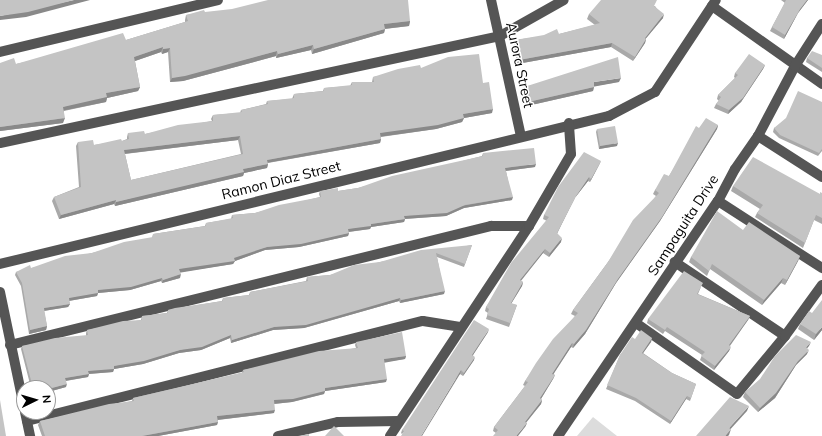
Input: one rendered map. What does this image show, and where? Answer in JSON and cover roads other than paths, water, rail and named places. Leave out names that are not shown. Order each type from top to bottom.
[{"type":"street","points":[[0,52],[218,0]]},
{"type":"street","name":"Aurora Street","points":[[491,0],[521,136]]},
{"type":"street","points":[[0,143],[500,36],[564,0]]},
{"type":"street","points":[[714,3],[794,66],[822,84]]},
{"type":"street","name":"Ramon Diaz Street","points":[[0,264],[569,123],[609,116],[655,92],[714,3]]},
{"type":"street","name":"Sampaguita Drive","points":[[558,436],[636,323],[675,262],[718,201],[735,169],[758,136],[794,66],[822,24]]},
{"type":"street","points":[[390,436],[529,226],[570,154],[569,123]]},
{"type":"street","points":[[758,136],[822,177]]},
{"type":"street","points":[[718,201],[822,268]]},
{"type":"street","points":[[10,345],[491,226],[529,226]]},
{"type":"street","points":[[675,262],[785,336]]},
{"type":"street","points":[[636,323],[737,394],[785,336],[822,286]]},
{"type":"street","points":[[0,292],[18,380]]},
{"type":"street","points":[[56,410],[423,321],[462,326]]},
{"type":"street","points":[[27,420],[30,436]]},
{"type":"street","points":[[278,436],[338,422],[399,421]]}]
